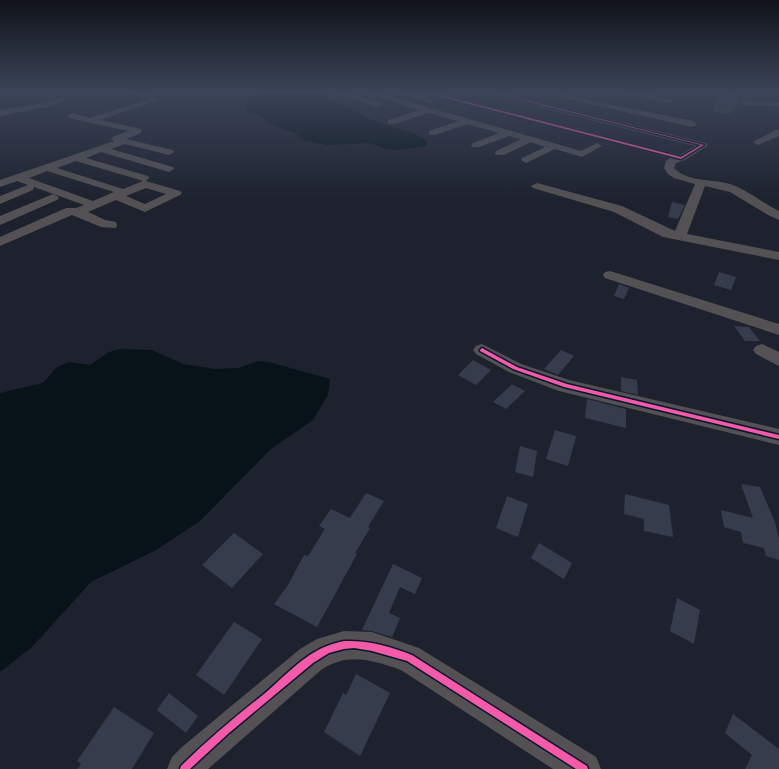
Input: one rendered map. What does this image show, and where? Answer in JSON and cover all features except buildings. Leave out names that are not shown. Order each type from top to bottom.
[{"type":"street","points":[[124,128],[138,131],[116,138],[169,152]]},
{"type":"street","points":[[432,133],[446,128]]},
{"type":"street","points":[[474,131],[483,128]]},
{"type":"street","points":[[490,128],[582,154],[597,146]]},
{"type":"street","points":[[476,145],[516,128]]},
{"type":"street","points":[[527,128],[619,151],[632,145]]},
{"type":"street","points":[[566,128],[681,158]]},
{"type":"street","points":[[605,128],[695,150]]},
{"type":"street","points":[[636,128],[703,145],[681,158],[670,161],[669,170],[682,177],[733,190],[779,216]]},
{"type":"street","points":[[758,142],[776,132],[779,132]]},
{"type":"street","points":[[500,153],[530,139]]},
{"type":"street","points":[[88,202],[18,178],[124,140]]},
{"type":"street","points":[[526,160],[554,146]]},
{"type":"street","points":[[101,149],[169,169]]},
{"type":"street","points":[[76,158],[144,178]]},
{"type":"street","points":[[47,168],[117,193],[77,212]]},
{"type":"street","points":[[0,184],[12,180]]},
{"type":"street","points":[[679,237],[701,182]]},
{"type":"street","points":[[537,186],[618,209],[656,230],[679,237],[779,256]]},
{"type":"street","points":[[0,200],[29,188]]},
{"type":"street","points":[[0,221],[53,198]]},
{"type":"street","points":[[0,206],[42,223]]},
{"type":"street","points":[[0,242],[67,212],[77,212],[111,225]]},
{"type":"street","points":[[610,275],[779,330]]},
{"type":"street","points":[[482,350],[515,368],[566,386],[779,437]]},
{"type":"street","points":[[762,350],[779,360]]},
{"type":"street","points":[[184,769],[201,752],[296,672],[333,647],[353,644],[383,649],[409,658],[584,769]]},
{"type":"shaded area","points":[[279,128],[395,128],[419,136],[427,142],[426,146],[398,150],[386,149],[370,143],[327,145],[303,140],[297,134]]},
{"type":"shaded area","points":[[121,349],[152,350],[183,364],[215,369],[238,368],[258,361],[269,362],[330,379],[328,395],[313,420],[271,449],[200,521],[156,550],[91,582],[32,647],[0,672],[0,393],[43,383],[57,367],[69,362],[90,365],[109,352]]},
{"type":"cycle path","points":[[564,128],[681,158],[703,145],[634,128]]},
{"type":"cycle path","points":[[482,350],[515,368],[566,386],[779,437]]},
{"type":"cycle path","points":[[184,769],[226,730],[310,660],[327,650],[344,645],[363,645],[409,658],[584,769]]}]
